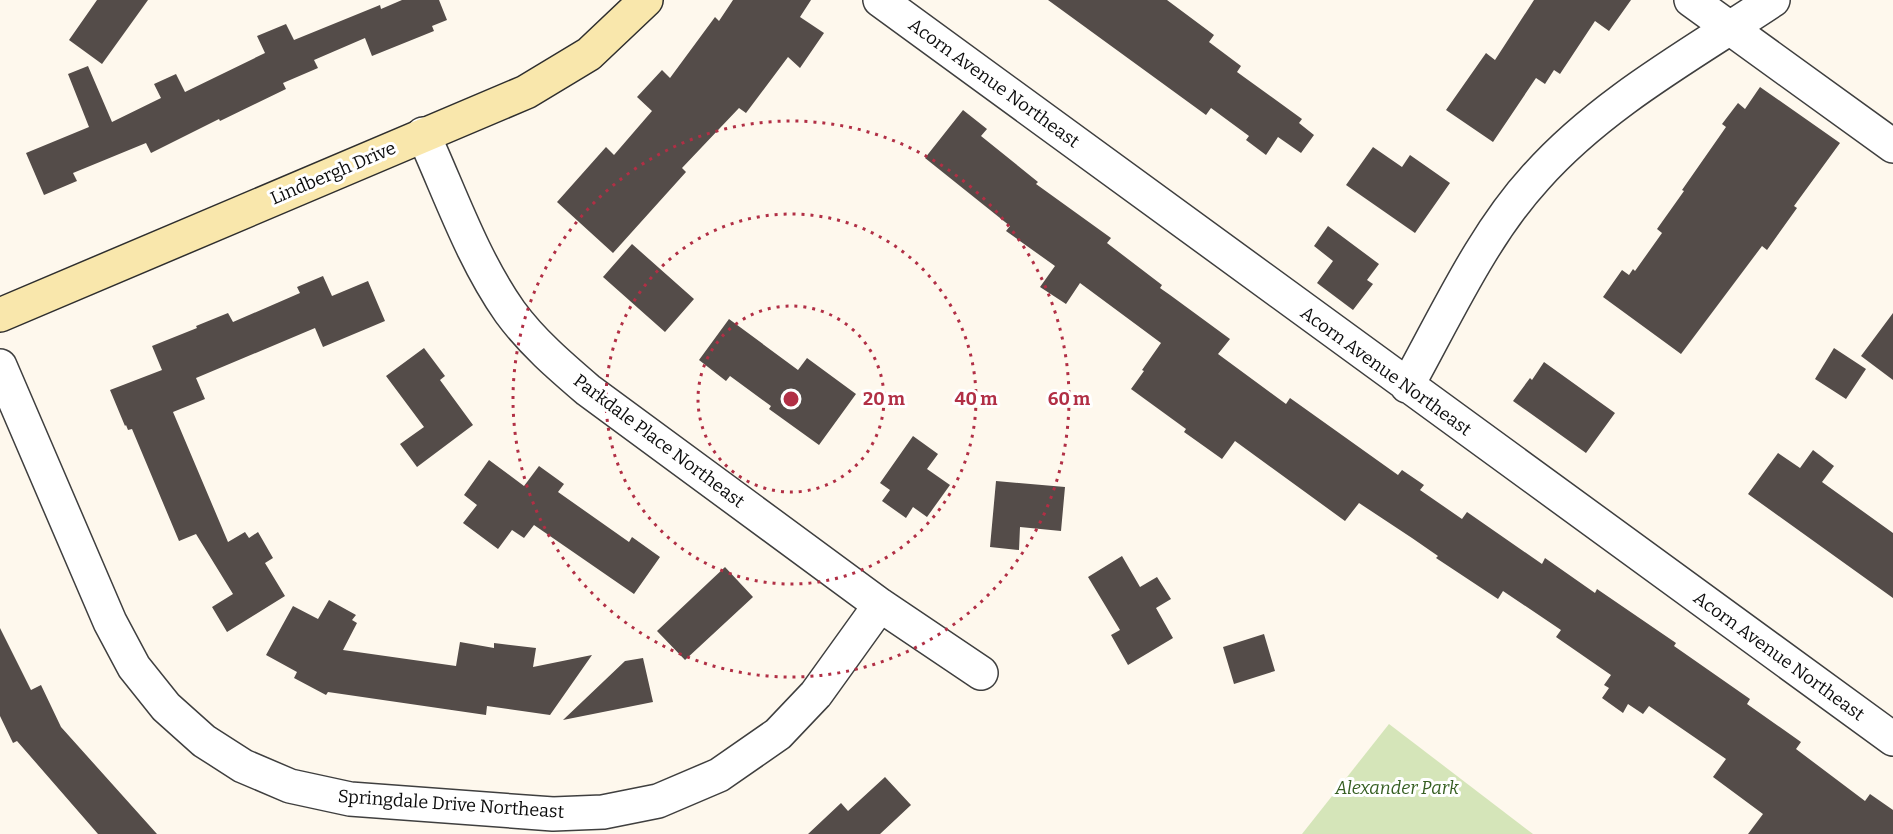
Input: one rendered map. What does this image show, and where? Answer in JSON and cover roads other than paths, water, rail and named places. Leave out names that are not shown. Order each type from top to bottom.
[{"type":"main road","name":"Lindbergh Drive","points":[[0,315],[526,92],[589,54],[646,0]]},
{"type":"street","name":"Acorn Avenue Northeast","points":[[880,0],[1893,739]]},
{"type":"street","points":[[1692,0],[1893,146]]},
{"type":"street","points":[[1407,386],[1488,240],[1535,177],[1571,142],[1632,93],[1773,0]]},
{"type":"street","name":"Parkdale Place Northeast","points":[[423,134],[483,267],[510,312],[544,351],[588,390],[880,605],[981,673]]},
{"type":"street","name":"Springdale Drive Northeast","points":[[0,366],[110,622],[134,667],[166,707],[204,741],[243,766],[290,786],[350,799],[553,814],[603,812],[658,801],[719,775],[778,734],[816,694],[880,605]]},
{"type":"park label","name":"Alexander Park","points":[[1397,788]]}]
